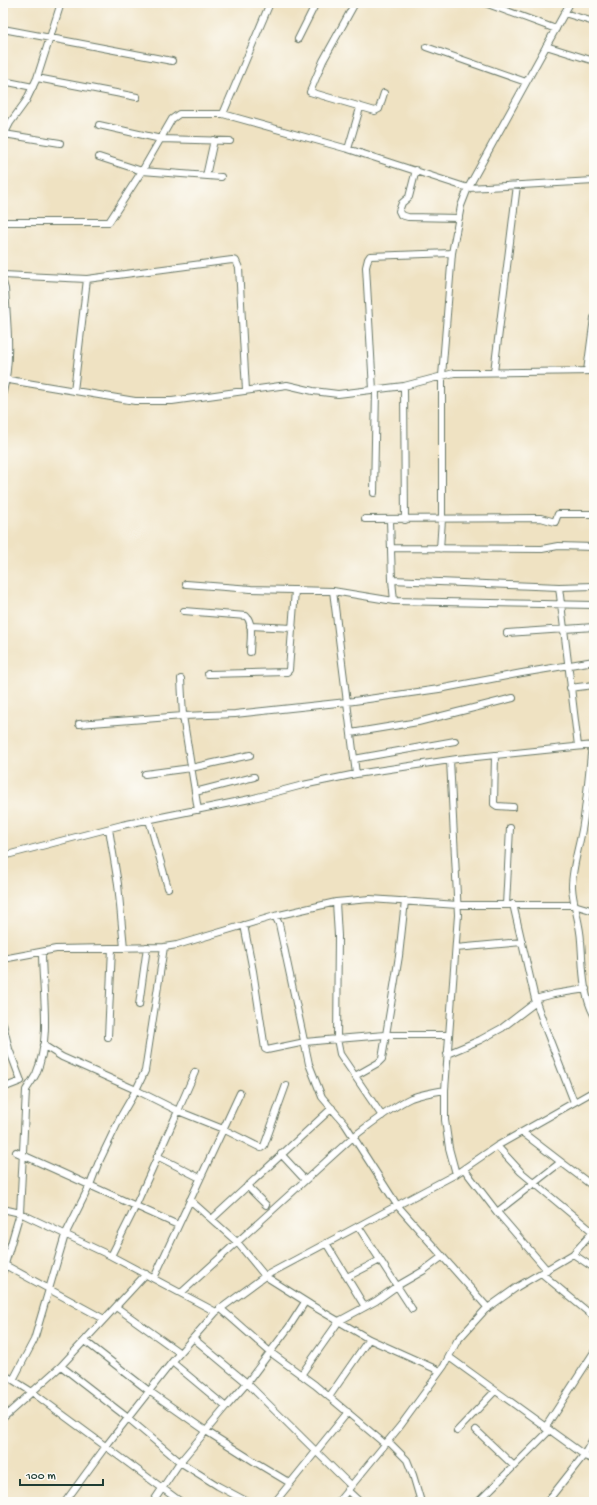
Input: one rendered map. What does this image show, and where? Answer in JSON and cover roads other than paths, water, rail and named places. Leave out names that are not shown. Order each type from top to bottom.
[{"type":"street","points":[[60,142],[3,135],[26,101],[37,78],[61,3]]},
{"type":"street","points":[[223,114],[270,3]]},
{"type":"street","points":[[298,39],[316,3]]},
{"type":"street","points":[[355,3],[323,61],[310,92],[360,108],[377,111],[384,93]]},
{"type":"street","points":[[485,3],[556,29]]},
{"type":"street","points":[[440,549],[442,519],[442,376],[452,254],[461,206],[468,188],[570,3]]},
{"type":"street","points":[[564,13],[594,22]]},
{"type":"street","points":[[3,29],[172,61]]},
{"type":"street","points":[[546,46],[594,61]]},
{"type":"street","points":[[426,47],[526,82]]},
{"type":"street","points":[[37,78],[137,97]]},
{"type":"street","points":[[3,82],[33,87]]},
{"type":"street","points":[[348,149],[360,108]]},
{"type":"street","points":[[3,222],[109,222],[142,171],[172,119],[179,114],[223,114],[348,149],[468,188],[594,181]]},
{"type":"street","points":[[99,125],[161,139],[230,141]]},
{"type":"street","points":[[206,176],[214,140]]},
{"type":"street","points":[[99,158],[142,171],[221,177]]},
{"type":"street","points":[[416,170],[410,196],[402,203],[399,211],[400,215],[408,217],[459,218]]},
{"type":"street","points":[[494,372],[517,185]]},
{"type":"street","points":[[374,493],[375,390],[366,268],[368,259],[370,256],[452,254]]},
{"type":"street","points":[[3,275],[87,279],[232,260],[236,262],[239,268],[246,390]]},
{"type":"street","points":[[74,391],[87,279]]},
{"type":"street","points":[[3,282],[5,289],[8,359],[3,392]]},
{"type":"street","points":[[5,379],[135,401],[172,401],[287,385],[313,391],[338,394],[404,386],[454,373],[591,371],[594,318]]},
{"type":"street","points":[[404,386],[405,520]]},
{"type":"street","points":[[365,519],[405,520],[541,518],[555,522],[558,514],[594,514]]},
{"type":"street","points":[[390,520],[394,601]]},
{"type":"street","points":[[391,548],[542,549],[558,546],[594,547]]},
{"type":"street","points":[[392,580],[559,587],[594,586]]},
{"type":"street","points":[[186,584],[251,589],[333,591],[394,601],[594,605]]},
{"type":"street","points":[[559,587],[578,746]]},
{"type":"street","points":[[208,674],[287,672],[291,667],[295,590]]},
{"type":"street","points":[[333,591],[356,774]]},
{"type":"street","points":[[184,611],[246,616],[249,619],[250,626],[250,652]]},
{"type":"street","points":[[250,626],[293,628]]},
{"type":"street","points":[[507,633],[594,627]]},
{"type":"street","points":[[79,724],[183,716],[235,714],[347,702],[439,688],[522,672],[594,661]]},
{"type":"street","points":[[181,679],[183,716],[198,810]]},
{"type":"street","points":[[570,688],[594,685]]},
{"type":"street","points":[[351,734],[418,722],[512,698]]},
{"type":"street","points":[[354,759],[455,740]]},
{"type":"street","points":[[3,856],[109,829],[250,799],[303,785],[356,774],[450,760],[593,745],[583,825],[573,873],[574,905],[580,925],[584,978],[589,1005],[594,1015]]},
{"type":"street","points":[[145,774],[191,768],[250,755]]},
{"type":"street","points":[[495,755],[494,804],[497,806],[512,807]]},
{"type":"street","points":[[450,760],[458,905],[447,1054],[445,1120],[449,1148],[456,1174]]},
{"type":"street","points":[[195,792],[254,777]]},
{"type":"street","points":[[149,820],[168,888]]},
{"type":"street","points":[[510,828],[510,904],[522,942],[536,1001],[574,1102]]},
{"type":"street","points":[[109,829],[118,884],[124,948]]},
{"type":"street","points":[[3,959],[56,949],[164,947],[177,945],[275,916],[336,902],[370,899],[458,905],[574,905],[594,910]]},
{"type":"street","points":[[355,1076],[378,1063],[382,1059],[399,956],[405,901]]},
{"type":"street","points":[[336,902],[338,936],[337,1039],[340,1054],[382,1116]]},
{"type":"street","points":[[275,916],[279,924],[309,1064],[322,1097],[345,1124],[397,1205],[488,1308]]},
{"type":"street","points":[[244,925],[254,971],[265,1049],[267,1050],[305,1042],[385,1035],[449,1036]]},
{"type":"street","points":[[456,948],[522,942]]},
{"type":"street","points":[[138,1005],[147,947]]},
{"type":"street","points":[[13,1380],[34,1340],[65,1235],[90,1185],[98,1164],[121,1116],[145,1072],[164,947]]},
{"type":"street","points":[[108,1037],[112,948]]},
{"type":"street","points":[[42,952],[44,997],[43,1046],[35,1075],[26,1090],[19,1153],[20,1213],[4,1268],[49,1289],[104,1319]]},
{"type":"street","points":[[447,1054],[480,1040],[502,1028],[536,1001],[563,992],[586,989]]},
{"type":"street","points":[[3,1024],[9,1049],[21,1081],[3,1088]]},
{"type":"street","points":[[43,1046],[62,1057],[136,1090],[178,1111],[223,1129],[261,1148],[264,1146],[286,1086]]},
{"type":"street","points":[[111,1256],[195,1072]]},
{"type":"street","points":[[181,1293],[353,1137],[410,1098],[422,1094],[445,1090]]},
{"type":"street","points":[[65,1502],[106,1446],[172,1362],[218,1310],[265,1276],[456,1174],[497,1146],[594,1091]]},
{"type":"street","points":[[154,1278],[240,1093]]},
{"type":"street","points":[[212,1219],[332,1108]]},
{"type":"street","points":[[522,1132],[594,1187]]},
{"type":"street","points":[[338,1502],[440,1371],[457,1341],[488,1308],[517,1287],[573,1254],[594,1231],[521,1172],[497,1146]]},
{"type":"street","points":[[19,1153],[178,1226]]},
{"type":"street","points":[[281,1154],[305,1180]]},
{"type":"street","points":[[157,1156],[200,1178]]},
{"type":"street","points":[[497,1212],[561,1162]]},
{"type":"street","points":[[464,1168],[497,1212],[547,1270]]},
{"type":"street","points":[[247,1186],[266,1205]]},
{"type":"street","points":[[190,1200],[237,1242],[265,1276],[305,1302],[369,1339],[440,1371]]},
{"type":"street","points":[[3,1209],[20,1213],[111,1256],[181,1293],[218,1310],[407,1460],[414,1475],[421,1502]]},
{"type":"street","points":[[358,1226],[412,1309]]},
{"type":"street","points":[[326,1243],[365,1307]]},
{"type":"street","points":[[573,1254],[594,1268]]},
{"type":"street","points":[[301,1375],[339,1322],[376,1301],[397,1286],[423,1271],[442,1256]]},
{"type":"street","points":[[347,1277],[380,1260]]},
{"type":"street","points":[[541,1273],[594,1317]]},
{"type":"street","points":[[3,1418],[61,1366],[146,1274]]},
{"type":"street","points":[[153,1502],[180,1462],[247,1383],[289,1327],[305,1302]]},
{"type":"street","points":[[116,1307],[180,1353]]},
{"type":"street","points":[[193,1338],[247,1383],[316,1451],[360,1502]]},
{"type":"street","points":[[329,1397],[369,1339]]},
{"type":"street","points":[[85,1341],[149,1391],[206,1431],[290,1482]]},
{"type":"street","points":[[478,1502],[514,1466],[547,1429],[594,1352]]},
{"type":"street","points":[[448,1357],[547,1429],[584,1455],[594,1460]]},
{"type":"street","points":[[172,1362],[226,1407]]},
{"type":"street","points":[[61,1366],[128,1418],[180,1462],[218,1486],[248,1502]]},
{"type":"street","points":[[3,1374],[32,1392],[181,1502]]},
{"type":"street","points":[[457,1431],[495,1391]]},
{"type":"street","points":[[275,1502],[348,1412]]},
{"type":"street","points":[[476,1430],[514,1466]]},
{"type":"street","points":[[547,1502],[584,1455],[594,1437]]}]
